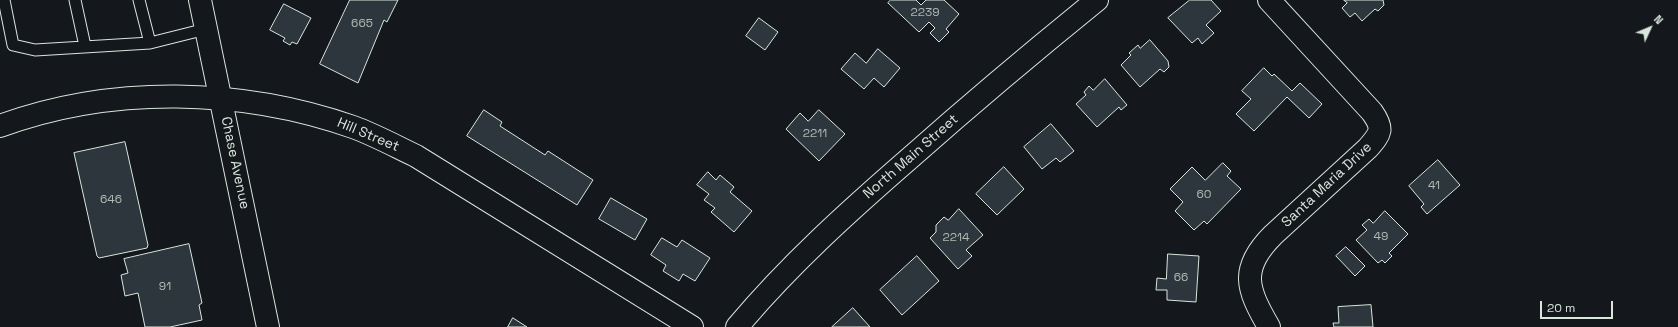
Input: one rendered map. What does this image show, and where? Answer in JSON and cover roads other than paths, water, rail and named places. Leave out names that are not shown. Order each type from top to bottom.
[{"type":"street","name":"Chase Avenue","points":[[200,0],[222,99],[268,327]]},
{"type":"street","name":"North Main Street","points":[[737,327],[796,262],[854,206],[1003,76],[1097,0]]},
{"type":"street","name":"Santa Maria Drive","points":[[1269,327],[1257,305],[1251,289],[1250,276],[1253,260],[1273,235],[1368,148],[1377,138],[1380,128],[1379,122],[1372,112],[1270,0]]},
{"type":"street","name":"Hill Street","points":[[0,126],[61,108],[115,100],[170,96],[222,99],[267,105],[311,114],[354,128],[383,140],[454,178],[692,327]]},
{"type":"lane","points":[[4,0],[13,45],[35,50],[150,43],[206,29]]},
{"type":"lane","points":[[75,0],[85,46]]},
{"type":"lane","points":[[139,0],[150,43]]}]
